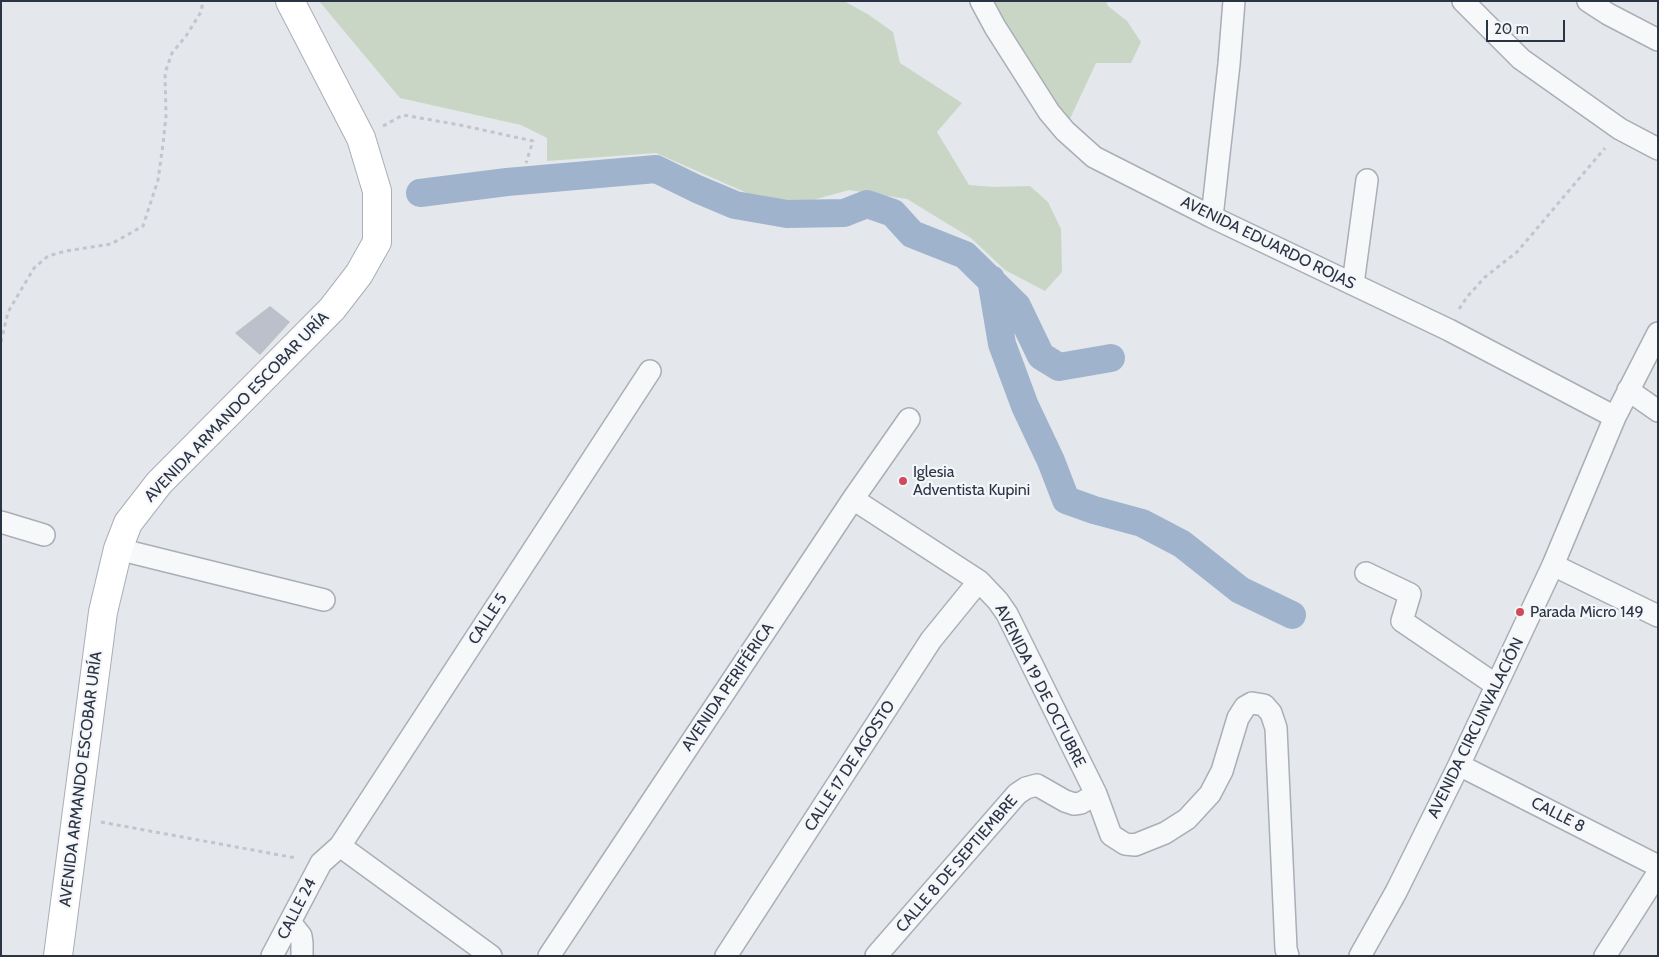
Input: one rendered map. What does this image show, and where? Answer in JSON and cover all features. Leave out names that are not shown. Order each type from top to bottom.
[{"type":"main road","name":"AVENIDA ARMANDO ESCOBAR URÍA","points":[[58,956],[103,612],[118,548],[128,522],[160,483],[332,309],[359,274],[377,242],[377,191],[361,138],[290,1]]},
{"type":"street","name":"AVENIDA EDUARDO ROJAS","points":[[981,1],[1030,85],[1049,112],[1065,131],[1094,157],[1212,217],[1449,330],[1615,416]]},
{"type":"street","points":[[1212,217],[1234,1]]},
{"type":"street","points":[[1463,1],[1521,59],[1620,129],[1658,149]]},
{"type":"street","points":[[1588,1],[1608,14],[1658,40]]},
{"type":"street","points":[[1353,284],[1367,180]]},
{"type":"street","name":"AVENIDA CIRCUNVALACIÓN","points":[[1360,956],[1396,892],[1459,765],[1553,565],[1615,416],[1658,333]]},
{"type":"street","name":"CALLE 5","points":[[321,863],[340,846],[650,371]]},
{"type":"street","points":[[1628,390],[1658,412]]},
{"type":"street","name":"AVENIDA PERIFÉRICA","points":[[549,956],[908,419]]},
{"type":"street","name":"AVENIDA 19 DE OCTUBRE","points":[[853,500],[979,581],[998,601],[1007,614],[1096,794],[1111,835],[1125,844],[1135,845],[1165,833],[1187,819],[1210,794],[1222,771],[1238,718],[1245,707],[1252,703],[1264,705],[1271,712],[1276,728],[1286,949],[1288,956]]},
{"type":"street","points":[[1,522],[44,535]]},
{"type":"street","points":[[118,548],[324,600]]},
{"type":"street","points":[[1553,565],[1658,616]]},
{"type":"street","points":[[1366,573],[1410,594],[1402,621],[1496,685]]},
{"type":"street","name":"CALLE 17 DE AGOSTO","points":[[726,956],[931,640],[979,581]]},
{"type":"street","name":"CALLE 8","points":[[1459,765],[1658,866]]},
{"type":"street","name":"CALLE 8 DE SEPTIEMBRE","points":[[876,956],[1017,794],[1026,788],[1037,785],[1074,804],[1081,803],[1096,794]]},
{"type":"street","points":[[340,846],[491,956]]},
{"type":"street","name":"CALLE 24","points":[[272,956],[321,863]]},
{"type":"street","points":[[1605,956],[1658,873]]},
{"type":"street","points":[[290,922],[301,936],[302,956]]},
{"type":"path","points":[[1,342],[8,312],[34,268],[48,256],[111,244],[142,226],[158,180],[164,144],[166,116],[165,74],[172,53],[186,36],[201,12],[203,1]]},
{"type":"path","points":[[361,138],[403,115],[460,125],[533,142],[526,163]]},
{"type":"path","points":[[1449,330],[1466,297],[1485,277],[1517,252],[1620,129]]},
{"type":"path","points":[[76,818],[321,863]]},
{"type":"green space","points":[[319,1],[844,1],[869,15],[893,32],[900,63],[962,103],[937,132],[969,185],[994,187],[1030,186],[1048,202],[1061,229],[1062,272],[1045,291],[1005,270],[971,238],[907,199],[849,190],[798,204],[756,197],[656,153],[547,161],[547,138],[521,125],[400,98]]},
{"type":"green space","points":[[978,1],[1106,1],[1108,6],[1127,21],[1141,42],[1131,63],[1096,63],[1068,123]]},
{"type":"building","points":[[270,306],[290,322],[260,355],[235,333]]},
{"type":"waterway","points":[[420,193],[507,182],[656,169],[735,205],[787,214],[844,213],[867,204],[893,213],[912,234],[965,255],[1017,306],[1041,356],[1059,367],[1111,358]]},
{"type":"waterway","points":[[991,279],[1002,344],[1025,406],[1051,461],[1066,500],[1142,523],[1182,544],[1240,590],[1292,615]]},
{"type":"place","name":"Iglesia Adventista Kupini","points":[[903,481]]},
{"type":"place","name":"Parada Micro 149","points":[[1520,612]]}]
